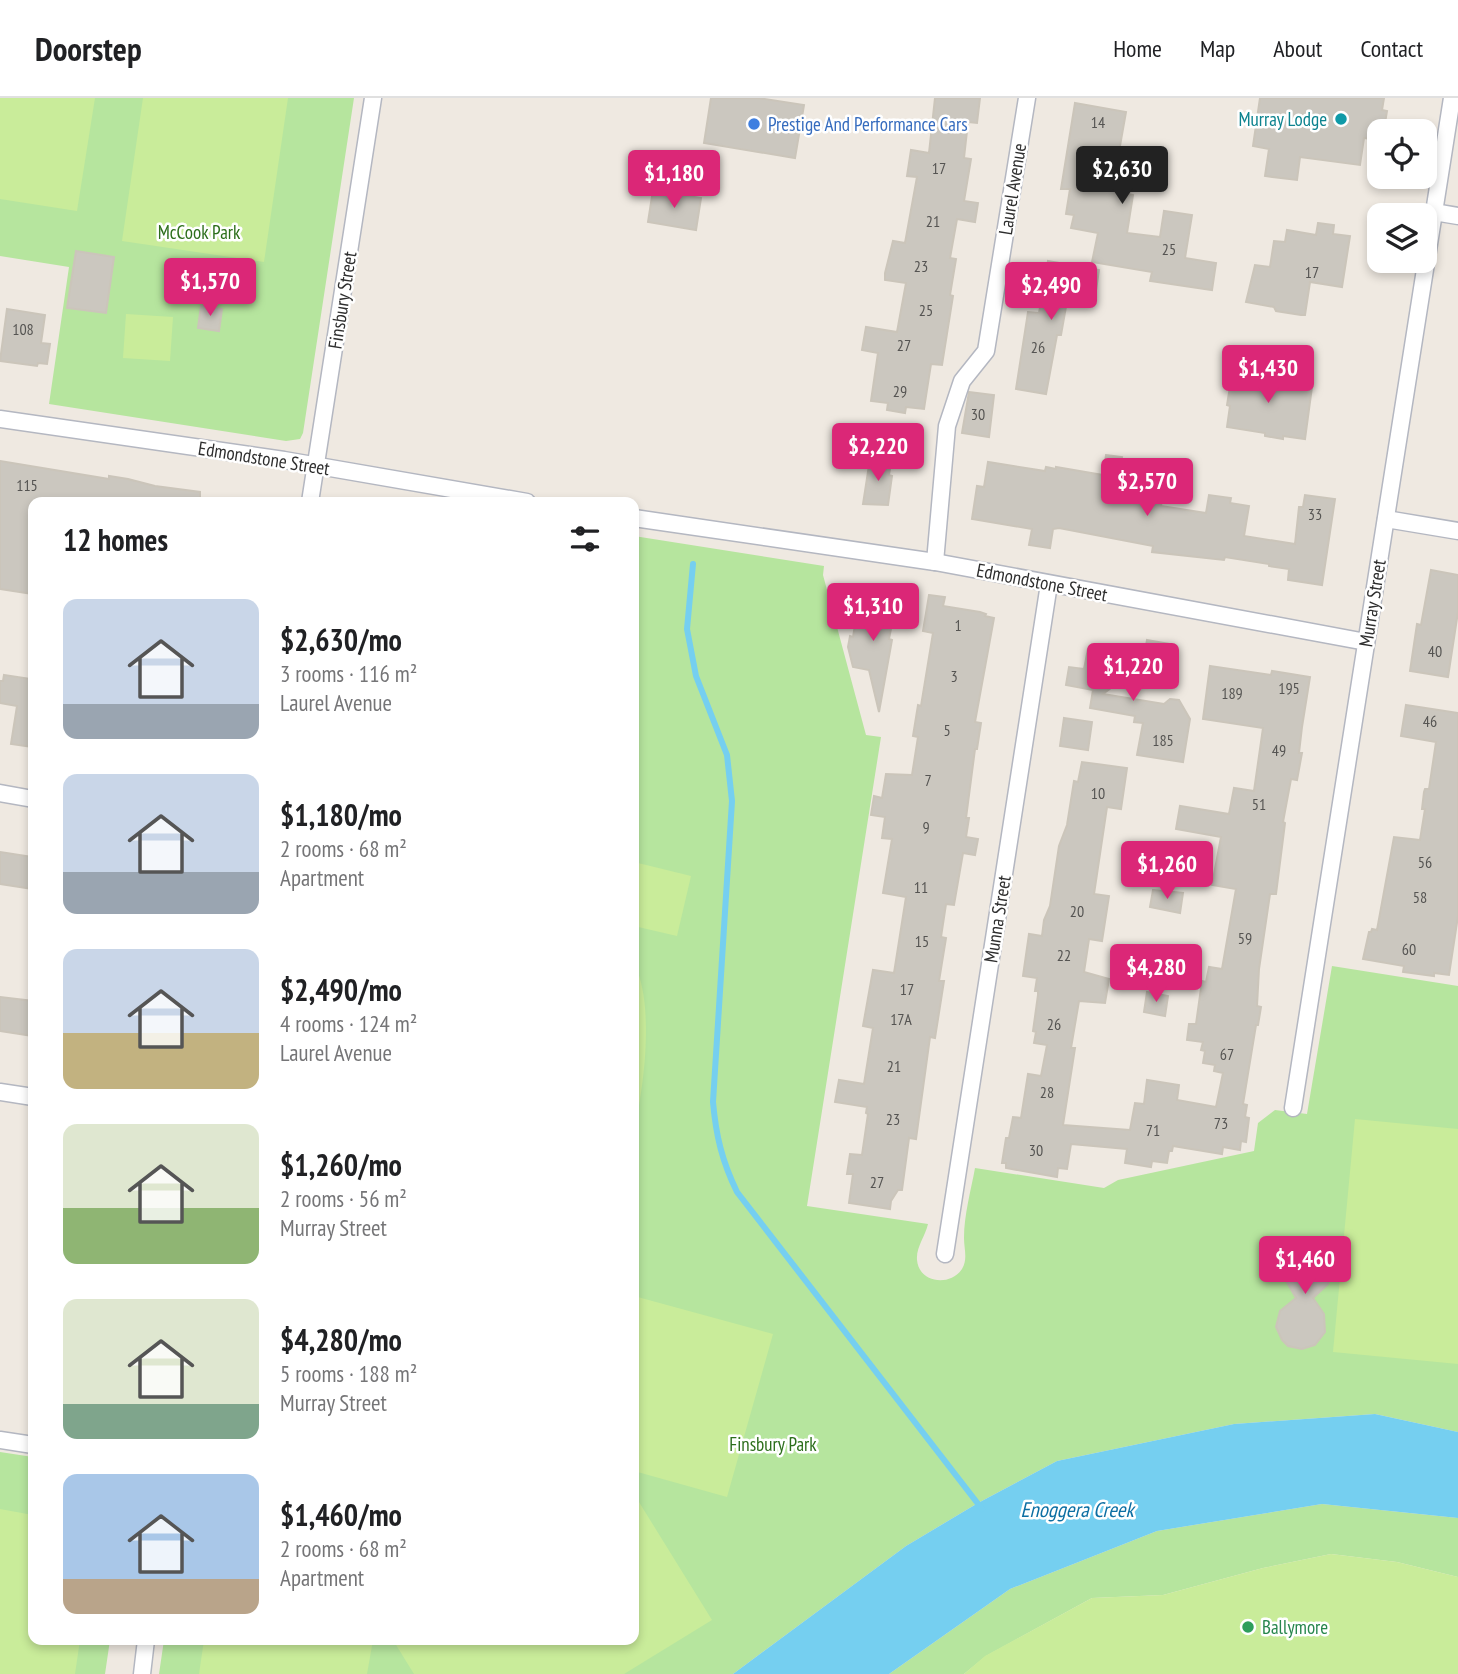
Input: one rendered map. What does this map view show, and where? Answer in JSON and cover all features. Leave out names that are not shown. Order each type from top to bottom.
[{"type":"street","name":"Finsbury Street","points":[[311,497],[373,98]]},
{"type":"street","name":"Laurel Avenue","points":[[935,562],[947,426],[962,381],[986,351],[1027,98]]},
{"type":"street","name":"Murray Street","points":[[1435,203],[1452,98]]},
{"type":"street","points":[[1437,212],[1458,216]]},
{"type":"street","name":"Murray Street","points":[[1293,1108],[1424,273]]},
{"type":"street","name":"Edmondstone Street","points":[[0,419],[316,465],[498,497]]},
{"type":"street","name":"Edmondstone Street","points":[[639,519],[935,562],[1366,642]]},
{"type":"street","points":[[1386,519],[1458,531]]},
{"type":"street","name":"Munna Street","points":[[945,1254],[1049,584]]},
{"type":"street","points":[[0,793],[28,798]]},
{"type":"street","points":[[0,1092],[28,1096]]},
{"type":"street","points":[[0,1440],[28,1444]]},
{"type":"street","points":[[142,1674],[145,1645]]},
{"type":"green space","name":"McCook Park","points":[[0,98],[354,98],[300,439],[286,441],[49,404],[69,267],[0,256]]},
{"type":"green space","points":[[0,98],[95,98],[77,211],[0,199]]},
{"type":"green space","points":[[143,98],[288,98],[264,262],[122,241]]},
{"type":"green space","points":[[126,314],[173,317],[170,361],[123,358]]},
{"type":"green space","name":"Finsbury Park","points":[[639,537],[824,566],[823,575],[866,735],[881,737],[807,1206],[928,1224],[917,1260],[923,1274],[929,1278],[943,1280],[957,1275],[962,1269],[965,1261],[965,1220],[975,1168],[1104,1188],[1118,1180],[1254,1151],[1258,1123],[1275,1110],[1307,1114],[1332,966],[1458,986],[1458,1432],[1375,1414],[1234,1424],[1057,1461],[978,1503],[906,1546],[733,1674],[159,1674],[163,1645],[639,1645]]},
{"type":"green space","points":[[639,863],[691,876],[677,936],[639,927]]},
{"type":"green space","points":[[639,977],[646,1023],[639,1102]]},
{"type":"green space","points":[[1355,1119],[1458,1129],[1458,1364],[1333,1352]]},
{"type":"green space","points":[[639,1297],[773,1334],[727,1497],[639,1472]]},
{"type":"green space","points":[[0,1452],[28,1456],[28,1645],[109,1645],[105,1674],[0,1674]]},
{"type":"green space","points":[[639,1502],[712,1620],[624,1674],[414,1674],[396,1645],[639,1645]]},
{"type":"green space","points":[[1322,1504],[1458,1518],[1458,1577],[1397,1562],[1331,1554],[1263,1568],[1163,1595],[1092,1598],[986,1656],[964,1674],[889,1674],[1010,1589],[1157,1531]]},
{"type":"green space","points":[[0,1509],[28,1514],[28,1645],[79,1645],[75,1674],[0,1674]]},
{"type":"green space","name":"Ballymore","points":[[1331,1554],[1397,1562],[1458,1577],[1458,1674],[964,1674],[985,1656],[1092,1598],[1163,1595],[1263,1568]]},
{"type":"green space","points":[[203,1645],[372,1645],[367,1674],[199,1674]]},
{"type":"water","name":"Enoggera Creek","points":[[1375,1414],[1458,1432],[1458,1518],[1322,1504],[1157,1531],[1010,1589],[889,1674],[733,1674],[906,1546],[978,1503],[1057,1461],[1234,1424]]},
{"type":"building","name":"Prestige And Performance Cars","points":[[711,98],[758,98],[804,105],[795,158],[704,143]]},
{"type":"building","points":[[935,98],[980,98],[977,123],[968,122],[964,158],[971,159],[964,201],[978,203],[975,222],[957,219],[950,258],[956,259],[950,295],[953,296],[942,365],[931,364],[924,409],[906,407],[905,413],[887,410],[888,403],[871,401],[878,353],[862,350],[866,327],[897,332],[906,283],[885,280],[885,273],[893,241],[905,243],[917,177],[907,176],[911,150],[929,153]]},
{"type":"building","name":"Murray Lodge","points":[[1260,98],[1384,98],[1382,110],[1387,111],[1386,119],[1367,119],[1367,138],[1364,138],[1360,165],[1300,157],[1297,180],[1265,176],[1269,149],[1253,146]]},
{"type":"building","points":[[1075,103],[1126,112],[1112,191],[1133,195],[1127,233],[1160,237],[1164,211],[1192,215],[1185,258],[1216,263],[1212,290],[1150,281],[1152,272],[1092,262],[1098,233],[1071,228],[1074,215],[1066,214],[1070,189],[1061,189]]},
{"type":"building","points":[[653,190],[701,198],[696,230],[648,222]]},
{"type":"building","points":[[1318,223],[1334,225],[1333,234],[1350,236],[1342,287],[1310,282],[1305,315],[1276,311],[1274,307],[1246,302],[1255,265],[1270,267],[1274,241],[1285,242],[1287,230],[1316,235]]},
{"type":"building","points":[[76,251],[114,257],[106,313],[67,308]]},
{"type":"building","points":[[1048,261],[1099,270],[1095,297],[1082,295],[1080,303],[1067,301],[1061,335],[1057,335],[1046,394],[1016,389],[1028,312],[1039,313]]},
{"type":"building","points":[[201,306],[222,309],[219,331],[198,328]]},
{"type":"building","points":[[7,309],[45,315],[41,343],[50,344],[47,364],[38,363],[37,366],[0,361]]},
{"type":"building","points":[[1233,368],[1271,374],[1270,377],[1281,379],[1281,382],[1312,387],[1305,439],[1283,436],[1283,439],[1227,427],[1230,406],[1227,405]]},
{"type":"building","points":[[969,392],[994,395],[989,437],[962,433]]},
{"type":"building","points":[[1106,455],[1122,457],[1117,492],[1162,500],[1161,506],[1206,513],[1209,495],[1231,498],[1230,503],[1249,506],[1244,536],[1295,544],[1299,507],[1303,507],[1305,495],[1335,499],[1322,585],[1288,580],[1289,569],[1269,564],[1225,557],[1224,560],[1152,552],[1153,546],[1059,528],[1053,529],[1050,548],[1029,545],[1032,529],[972,519],[977,486],[984,487],[988,462],[1045,471],[1046,467],[1056,467],[1103,475]]},
{"type":"building","points":[[870,459],[891,462],[888,505],[863,504]]},
{"type":"building","points":[[0,461],[200,492],[200,497],[28,497],[28,593],[0,589]]},
{"type":"building","points":[[1431,570],[1458,575],[1458,612],[1448,677],[1410,671],[1417,624],[1421,625]]},
{"type":"building","points":[[929,595],[945,597],[943,606],[980,612],[994,618],[975,722],[981,723],[966,818],[969,818],[966,837],[978,839],[975,855],[963,853],[954,905],[946,904],[941,937],[946,938],[939,981],[944,981],[935,1038],[930,1037],[916,1139],[909,1138],[902,1190],[898,1190],[891,1201],[890,1209],[849,1203],[853,1174],[847,1174],[850,1154],[862,1155],[868,1114],[867,1107],[835,1102],[839,1080],[864,1084],[873,1028],[863,1026],[873,970],[894,973],[906,897],[883,893],[892,839],[882,838],[885,817],[871,815],[874,796],[882,798],[886,774],[912,775],[918,737],[913,736],[918,705],[921,706],[933,633],[923,631]]},
{"type":"building","points":[[859,602],[895,608],[879,712],[869,670],[853,667],[848,647],[850,636],[853,637]]},
{"type":"building","points":[[1147,640],[1170,644],[1167,665],[1143,662]]},
{"type":"building","points":[[1105,646],[1141,652],[1138,668],[1103,694],[1164,704],[1170,699],[1179,700],[1190,719],[1183,762],[1137,755],[1143,723],[1134,722],[1135,716],[1090,708],[1093,690],[1066,685],[1069,667],[1084,669],[1088,649],[1104,649]]},
{"type":"building","points":[[1210,666],[1271,675],[1272,671],[1310,677],[1299,753],[1302,753],[1297,780],[1291,779],[1283,822],[1276,894],[1270,894],[1259,969],[1257,1006],[1261,1007],[1243,1104],[1247,1105],[1245,1117],[1249,1118],[1246,1142],[1241,1141],[1240,1150],[1223,1147],[1222,1154],[1173,1146],[1172,1151],[1169,1151],[1167,1163],[1152,1161],[1151,1167],[1125,1163],[1127,1149],[1071,1144],[1067,1169],[1058,1168],[1057,1177],[1006,1168],[1006,1163],[1002,1163],[1013,1117],[1021,1118],[1028,1074],[1041,1076],[1047,1045],[1034,1043],[1037,978],[1023,976],[1029,934],[1042,936],[1044,920],[1050,906],[1059,846],[1067,825],[1074,781],[1078,782],[1082,762],[1127,768],[1121,809],[1107,807],[1094,894],[1109,896],[1102,941],[1089,939],[1084,972],[1109,979],[1105,1003],[1079,1001],[1063,1125],[1130,1130],[1135,1103],[1144,1104],[1147,1080],[1179,1085],[1177,1100],[1216,1107],[1223,1073],[1214,1071],[1215,1065],[1203,1063],[1203,1042],[1187,1040],[1189,1024],[1196,1024],[1202,981],[1206,982],[1209,967],[1222,969],[1236,889],[1212,885],[1221,837],[1176,829],[1180,806],[1229,814],[1234,788],[1254,791],[1263,728],[1203,719]]},
{"type":"building","points":[[4,675],[28,679],[28,746],[11,744],[17,706],[0,703],[0,681],[3,681]]},
{"type":"building","points":[[1406,705],[1458,713],[1458,916],[1449,975],[1403,972],[1404,966],[1363,959],[1369,932],[1372,929],[1377,930],[1394,837],[1420,840],[1425,809],[1422,809],[1424,792],[1429,789],[1436,742],[1401,736]]},
{"type":"building","points":[[1064,718],[1092,722],[1088,750],[1060,746]]},
{"type":"building","points":[[0,852],[28,856],[28,888],[0,884]]},
{"type":"building","points":[[1153,890],[1183,893],[1180,913],[1150,907]]},
{"type":"building","points":[[1147,992],[1168,996],[1165,1016],[1144,1012]]},
{"type":"building","points":[[0,997],[28,1000],[28,1035],[0,1031]]},
{"type":"building","points":[[1305,1244],[1318,1246],[1326,1251],[1333,1267],[1328,1284],[1313,1298],[1324,1314],[1325,1332],[1315,1345],[1302,1349],[1288,1346],[1276,1327],[1280,1311],[1296,1298],[1284,1277],[1284,1264],[1290,1252]]},
{"type":"waterway","points":[[693,564],[687,629],[696,676],[727,755],[732,801],[713,1102],[718,1137],[727,1170],[737,1192],[982,1509]]},
{"type":"place","name":"Murray Lodge","points":[[1341,119]]},
{"type":"place","name":"Prestige And Performance Cars","points":[[754,124]]},
{"type":"place","name":"Ballymore","points":[[1248,1627]]}]
